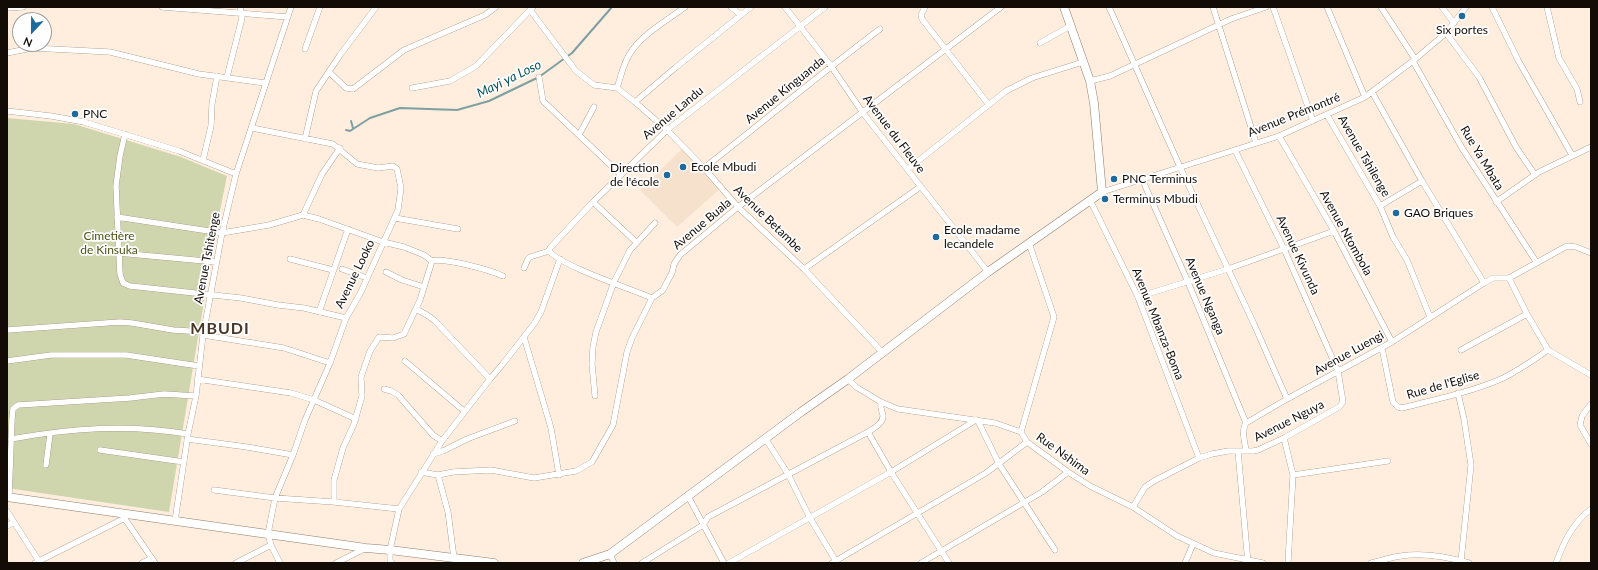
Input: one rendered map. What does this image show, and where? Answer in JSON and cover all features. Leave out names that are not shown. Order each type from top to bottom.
[{"type":"street","points":[[7,8],[23,7]]},
{"type":"street","points":[[162,7],[288,17]]},
{"type":"street","points":[[227,77],[242,18],[240,14],[240,7]]},
{"type":"street","name":"Avenue Tshitenge","points":[[175,521],[188,436],[196,396],[203,334],[222,233],[236,174],[291,7]]},
{"type":"street","points":[[305,49],[320,7]]},
{"type":"street","points":[[305,139],[316,91],[376,7]]},
{"type":"street","points":[[329,72],[346,88],[353,89],[404,50],[485,15],[496,7]]},
{"type":"street","points":[[412,88],[450,81],[468,71],[481,61],[532,9],[576,71],[594,85],[617,88],[626,61],[633,49],[643,38],[685,7]]},
{"type":"street","points":[[731,7],[741,15]]},
{"type":"street","points":[[635,102],[751,7]]},
{"type":"street","name":"Avenue du Fleuve","points":[[785,7],[831,66],[863,113],[988,272]]},
{"type":"street","name":"Avenue Landu","points":[[549,252],[550,248],[593,202],[667,130],[825,7]]},
{"type":"street","points":[[925,7],[921,15],[922,19],[989,105]]},
{"type":"street","name":"Avenue Buala","points":[[421,472],[438,475],[453,472],[491,470],[534,478],[576,471],[592,462],[609,432],[616,414],[627,352],[638,324],[652,298],[663,290],[672,273],[674,264],[680,255],[738,207],[1001,7]]},
{"type":"street","points":[[583,563],[610,554],[765,438],[883,353],[988,272],[1102,192],[1094,104],[1090,81],[1064,7]]},
{"type":"street","points":[[1109,7],[1180,167],[1228,268],[1287,399]]},
{"type":"street","points":[[1213,7],[1256,143]]},
{"type":"street","points":[[1090,81],[1110,76],[1219,25],[1266,7]]},
{"type":"street","points":[[1273,7],[1313,121]]},
{"type":"street","points":[[1327,7],[1365,97]]},
{"type":"street","name":"Rue Ya Mbata","points":[[1381,7],[1414,60],[1462,148],[1537,263]]},
{"type":"street","points":[[1442,7],[1454,23]]},
{"type":"street","points":[[1465,9],[1471,7]]},
{"type":"street","points":[[1492,7],[1518,60],[1572,155]]},
{"type":"street","points":[[1547,7],[1560,58],[1577,88],[1580,102]]},
{"type":"street","name":"Avenue Prémontré","points":[[1102,192],[1279,136],[1365,97],[1414,60],[1446,33],[1465,9]]},
{"type":"street","points":[[1040,43],[1070,26]]},
{"type":"street","name":"Avenue Kinguanda","points":[[704,168],[786,104],[831,66],[880,29]]},
{"type":"street","points":[[1446,33],[1479,77],[1516,147],[1535,175]]},
{"type":"street","points":[[7,53],[32,48],[110,52],[199,74],[265,83]]},
{"type":"street","points":[[908,170],[1006,91],[1032,78],[1083,62]]},
{"type":"street","points":[[203,160],[211,126],[212,104],[217,76]]},
{"type":"street","points":[[539,77],[543,101],[621,175]]},
{"type":"street","name":"Avenue Betambe","points":[[617,88],[667,130],[704,168],[738,207],[804,269],[883,353]]},
{"type":"street","points":[[1372,92],[1422,181],[1484,283]]},
{"type":"street","points":[[579,135],[594,107]]},
{"type":"street","points":[[7,111],[78,121],[172,148],[236,174]]},
{"type":"street","name":"Avenue Tshilenge","points":[[1327,115],[1380,206],[1393,237],[1407,260],[1430,318]]},
{"type":"street","name":"Avenue Looko","points":[[252,128],[333,144],[340,148],[357,164],[378,168],[393,166],[397,169],[401,188],[398,210],[395,218],[360,294],[346,318],[330,364],[305,420],[293,455],[275,498],[268,534]]},
{"type":"street","points":[[125,134],[116,186],[120,274],[123,283],[130,286],[241,298],[346,318]]},
{"type":"street","name":"Avenue Ntombola","points":[[1279,136],[1334,231],[1392,342]]},
{"type":"street","points":[[303,216],[322,174],[340,148]]},
{"type":"street","points":[[1496,202],[1539,172],[1572,155],[1591,148]]},
{"type":"street","name":"Avenue Kivunda","points":[[1235,150],[1284,249],[1338,372]]},
{"type":"street","name":"Avenue Nganga","points":[[1142,179],[1188,282],[1246,423]]},
{"type":"street","points":[[1380,206],[1422,181]]},
{"type":"street","points":[[804,269],[920,187]]},
{"type":"street","name":"Avenue Mbanza-Boma","points":[[1090,200],[1138,297],[1199,458]]},
{"type":"street","points":[[593,202],[636,242]]},
{"type":"street","points":[[117,217],[222,233],[269,225],[303,216],[319,219],[383,242],[404,247],[424,255],[432,261],[442,260],[492,271],[503,276]]},
{"type":"street","points":[[395,218],[458,229]]},
{"type":"street","points":[[594,396],[592,364],[596,332],[614,282],[630,250],[655,223]]},
{"type":"street","points":[[319,312],[348,229]]},
{"type":"street","points":[[1138,297],[1188,282],[1334,231]]},
{"type":"street","points":[[1021,432],[1054,318],[1029,243]]},
{"type":"street","points":[[1591,253],[1576,247],[1566,246],[1509,278],[1527,314],[1548,350],[1591,375]]},
{"type":"street","points":[[524,268],[530,257],[549,252],[560,259],[652,298]]},
{"type":"street","points":[[119,253],[216,262]]},
{"type":"street","points":[[290,259],[333,270]]},
{"type":"street","points":[[392,563],[390,561],[390,550],[399,509],[442,441],[490,378],[524,337],[541,312],[560,259]]},
{"type":"street","points":[[334,502],[334,480],[341,455],[356,418],[362,396],[361,377],[376,338],[382,336],[398,337],[404,334],[416,309],[432,261]]},
{"type":"street","points":[[342,269],[367,278]]},
{"type":"street","points":[[386,272],[402,280],[424,287]]},
{"type":"street","name":"Avenue Luengi","points":[[1246,423],[1287,399],[1382,348],[1493,278],[1509,278]]},
{"type":"street","points":[[416,309],[435,321],[490,378]]},
{"type":"street","points":[[1461,350],[1527,314]]},
{"type":"street","points":[[7,330],[132,322],[284,348],[330,364]]},
{"type":"street","points":[[524,337],[551,428],[559,475]]},
{"type":"street","name":"Rue de l'Eglise","points":[[1382,348],[1393,402],[1398,407],[1402,408],[1458,394],[1500,379],[1548,350]]},
{"type":"street","points":[[7,361],[51,355],[126,355],[199,366]]},
{"type":"street","points":[[405,361],[464,411]]},
{"type":"street","name":"Avenue Nguya","points":[[1133,507],[1145,487],[1199,458],[1212,454],[1258,450],[1284,438],[1342,404],[1343,397],[1338,372]]},
{"type":"street","points":[[197,379],[291,393],[314,400],[356,418]]},
{"type":"street","name":"Rue Nshima","points":[[848,379],[856,387],[881,402],[898,409],[995,423],[1021,432],[1027,442],[1068,472],[1090,486],[1133,507],[1164,528],[1193,544],[1214,553],[1249,562],[1263,563]]},
{"type":"street","points":[[384,389],[398,395],[434,435],[442,441]]},
{"type":"street","points":[[196,396],[164,394],[18,405],[13,409],[8,497],[123,516],[175,521],[366,548],[494,563]]},
{"type":"street","points":[[1458,394],[1464,419],[1471,465],[1461,561]]},
{"type":"street","points":[[642,563],[703,525],[708,517],[868,432],[882,420],[883,417],[880,407],[881,402]]},
{"type":"street","points":[[1591,404],[1582,416],[1580,425],[1591,444]]},
{"type":"street","points":[[729,563],[891,472],[977,420],[999,464],[1055,550]]},
{"type":"street","points":[[434,454],[467,439],[515,421]]},
{"type":"street","points":[[1246,423],[1244,427],[1246,451]]},
{"type":"street","points":[[11,438],[50,434],[70,429],[125,427],[146,428],[293,455]]},
{"type":"street","points":[[868,432],[891,472],[949,563]]},
{"type":"street","points":[[46,465],[50,434]]},
{"type":"street","points":[[765,438],[788,474],[810,518],[835,562],[999,464],[1027,442]]},
{"type":"street","points":[[1284,438],[1293,475],[1288,563]]},
{"type":"street","points":[[100,450],[184,462]]},
{"type":"street","points":[[1238,451],[1249,562]]},
{"type":"street","points":[[1293,475],[1388,462]]},
{"type":"street","points":[[921,563],[1042,492],[1068,472]]},
{"type":"street","points":[[438,475],[448,512],[454,558]]},
{"type":"street","points":[[214,490],[275,498],[334,502],[399,509]]},
{"type":"street","points":[[688,496],[724,563]]},
{"type":"street","points":[[1556,563],[1567,536],[1580,517],[1591,509]]},
{"type":"street","points":[[7,511],[38,562],[123,516]]},
{"type":"street","points":[[123,516],[153,561],[142,563]]},
{"type":"street","points":[[7,526],[14,522]]},
{"type":"street","points":[[268,534],[271,545],[280,563]]},
{"type":"street","points":[[1185,563],[1193,544]]},
{"type":"street","points":[[236,563],[271,545]]},
{"type":"street","points":[[336,563],[366,548]]},
{"type":"street","points":[[610,554],[614,563]]},
{"type":"street","points":[[1371,563],[1402,556],[1420,555],[1470,563]]},
{"type":"shaded area","name":"Ecole Mbudi","points":[[684,147],[721,188],[677,227],[640,190]]},
{"type":"green space","name":"Cimetière de Kinsuka","points":[[7,118],[74,124],[181,157],[227,176],[215,235],[169,512],[7,488]]},
{"type":"waterway","name":"Mayi ya Loso","points":[[346,130],[350,131],[370,118],[400,108],[457,110],[489,101],[539,77],[572,53],[612,7]]},
{"type":"waterway","points":[[351,121],[353,128]]},
{"type":"place","name":"Six portes","points":[[1462,16]]},
{"type":"place","name":"PNC","points":[[75,114]]},
{"type":"place","name":"Ecole Mbudi","points":[[683,167]]},
{"type":"place","name":"Direction de l'école","points":[[667,175]]},
{"type":"place","name":"PNC Terminus","points":[[1114,179]]},
{"type":"place","name":"Terminus Mbudi","points":[[1105,199]]},
{"type":"place","name":"GAO Briques","points":[[1396,213]]},
{"type":"place","name":"Ecole madame lecandele","points":[[936,237]]},
{"type":"district","name":"MBUDI","points":[[220,329]]}]
